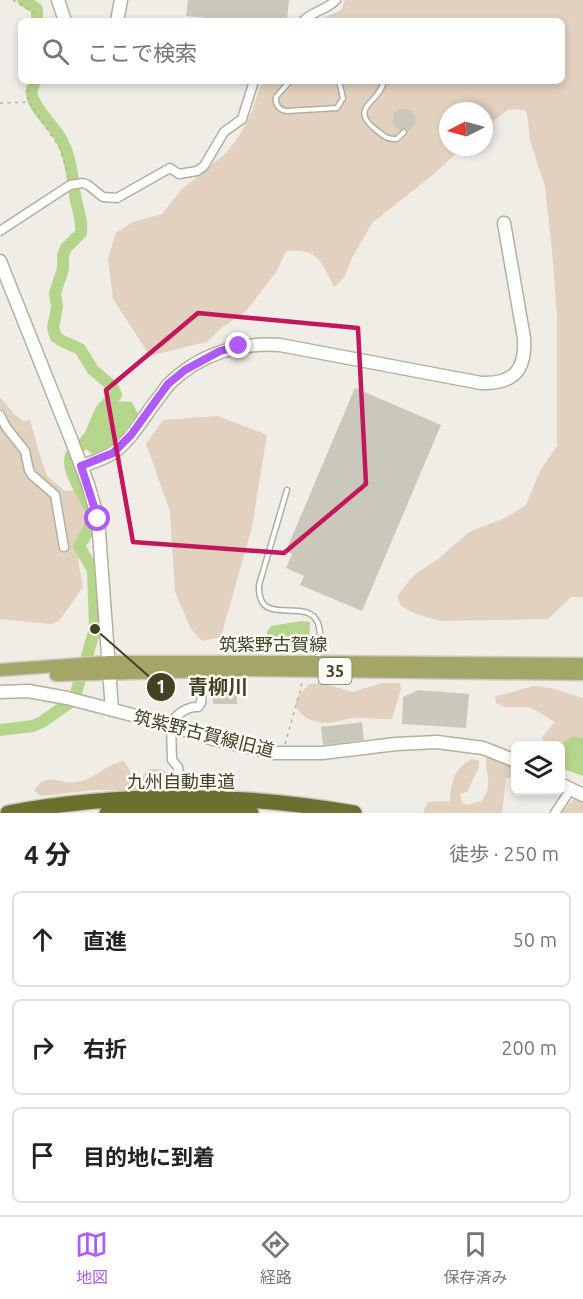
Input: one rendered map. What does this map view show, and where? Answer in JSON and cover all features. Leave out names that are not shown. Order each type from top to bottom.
[{"type":"highway","name":"九州自動車道","points":[[8,813],[85,803],[173,798],[294,805],[354,813]]},
{"type":"highway","name":"九州自動車道","points":[[107,813],[174,810],[251,813]]},
{"type":"main road","name":"筑紫野古賀線","points":[[0,678],[109,667],[318,662],[583,664]]},
{"type":"main road","name":"筑紫野古賀線","points":[[109,667],[203,671],[583,674]]},
{"type":"main road","name":"筑紫野古賀線","points":[[0,670],[83,669]]},
{"type":"street","points":[[58,0],[64,18]]},
{"type":"street","points":[[118,18],[121,0]]},
{"type":"street","points":[[307,18],[314,12],[330,6],[336,0]]},
{"type":"street","points":[[0,231],[73,184],[88,185],[103,197],[117,198],[170,168],[179,174],[197,171],[204,166],[224,132],[242,119],[253,84]]},
{"type":"street","points":[[81,466],[113,453],[131,435],[168,384],[185,370],[220,351],[239,346],[260,343],[280,345],[481,383],[497,384],[510,378],[519,371],[525,356],[524,338],[504,223]]},
{"type":"street","points":[[0,261],[81,466],[98,519],[112,710]]},
{"type":"street","points":[[0,415],[6,427],[25,451],[29,470],[55,495],[64,547]]},
{"type":"street","points":[[180,783],[178,766],[172,760],[172,720],[191,706],[198,707],[201,703],[203,671]]},
{"type":"street","name":"筑紫野古賀線旧道","points":[[0,692],[35,692],[72,699],[254,750],[322,753],[437,741],[483,748],[511,759]]},
{"type":"street","points":[[555,813],[566,787],[583,795]]},
{"type":"lane","points":[[287,84],[276,97],[277,106],[287,111],[337,108],[343,98],[340,84]]},
{"type":"lane","points":[[383,84],[382,89],[366,107],[364,117],[367,123],[386,138],[397,139],[404,132]]},
{"type":"lane","points":[[287,490],[258,593],[261,601],[268,608],[276,611],[301,610],[316,619],[319,634],[318,662]]},
{"type":"path","points":[[13,0],[35,13],[35,18]]},
{"type":"path","points":[[31,84],[28,93],[29,102],[60,148],[73,184]]},
{"type":"path","points":[[0,103],[29,102]]},
{"type":"path","points":[[282,753],[301,688],[302,671]]},
{"type":"highlighted area","points":[[198,313],[358,328],[366,484],[284,553],[133,542],[106,390]]},
{"type":"shaded area","points":[[345,0],[583,0],[583,597],[571,597],[548,619],[440,621],[416,614],[401,606],[397,596],[414,575],[437,560],[469,532],[505,518],[526,505],[540,471],[557,446],[557,317],[552,251],[545,186],[530,140],[525,110],[509,109],[493,121],[493,102],[439,102],[439,156],[453,156],[372,223],[352,258],[344,278],[334,287],[322,263],[312,254],[286,251],[277,271],[245,312],[206,342],[150,356],[113,299],[108,258],[116,233],[133,222],[162,214],[182,189],[225,154],[240,135],[252,112],[262,84],[565,84],[565,18],[323,18],[341,10]]},
{"type":"shaded area","points":[[0,397],[24,422],[30,420],[47,476],[65,491],[73,490],[83,500],[90,518],[81,541],[79,554],[83,587],[59,621],[51,624],[0,619]]},
{"type":"shaded area","points":[[116,401],[132,402],[138,414],[113,443],[92,454],[85,448]]},
{"type":"shaded area","points":[[218,416],[267,435],[252,527],[221,637],[202,641],[191,629],[175,592],[170,511],[146,444],[163,420]]},
{"type":"shaded area","points":[[301,621],[310,622],[309,646],[267,646],[267,632],[271,626]]},
{"type":"shaded area","points":[[321,683],[353,692],[382,683],[400,683],[401,689],[392,719],[357,718],[325,723],[303,715],[299,712],[296,703],[299,695],[309,684]]},
{"type":"shaded area","points":[[534,686],[551,688],[583,698],[583,738],[573,736],[565,741],[544,741],[542,737],[555,722],[530,707],[505,707],[496,703],[495,696]]},
{"type":"shaded area","points":[[573,736],[583,738],[583,776],[565,769],[565,741]]},
{"type":"shaded area","points":[[486,757],[511,766],[511,777],[506,779],[502,813],[423,813],[427,803],[450,801],[451,788],[457,771],[472,759],[479,761],[479,767],[467,792],[460,794],[462,802],[466,805],[482,801],[488,788]]},
{"type":"shaded area","points":[[124,761],[133,780],[138,781],[149,769],[161,769],[169,774],[190,772],[199,781],[200,788],[94,790],[42,796],[34,791],[44,781],[83,781],[111,765]]},
{"type":"shaded area","points":[[574,799],[583,800],[583,813],[560,813]]},
{"type":"building","points":[[188,0],[289,0],[287,18],[186,16]]},
{"type":"building","points":[[400,108],[411,110],[415,116],[415,124],[410,130],[404,128],[400,130],[393,124],[394,113]]},
{"type":"building","points":[[355,388],[441,425],[362,611],[300,585],[304,576],[286,568],[292,554],[286,551]]},
{"type":"building","points":[[212,686],[237,686],[237,704],[213,704]]},
{"type":"building","points":[[419,690],[469,694],[466,728],[402,724],[403,697]]},
{"type":"building","points":[[362,722],[364,740],[323,745],[321,727]]},
{"type":"waterway","points":[[23,0],[37,9],[37,18]]},
{"type":"waterway","points":[[34,84],[32,95],[34,101],[60,137],[67,152],[81,224],[81,233],[66,248],[63,255],[63,269],[55,293],[57,307],[53,328],[56,337],[80,349],[93,370],[112,386],[116,395],[101,410],[90,436],[82,445]]},
{"type":"waterway","points":[[0,730],[33,726],[72,701],[95,629],[93,570],[79,546],[90,527],[91,516],[72,472],[71,455]]},
{"type":"place","name":"青柳川","points":[[95,629]]},
{"type":"route","points":[[98,519],[81,466],[113,453],[131,435],[168,384],[185,370],[220,351],[239,346]]}]
